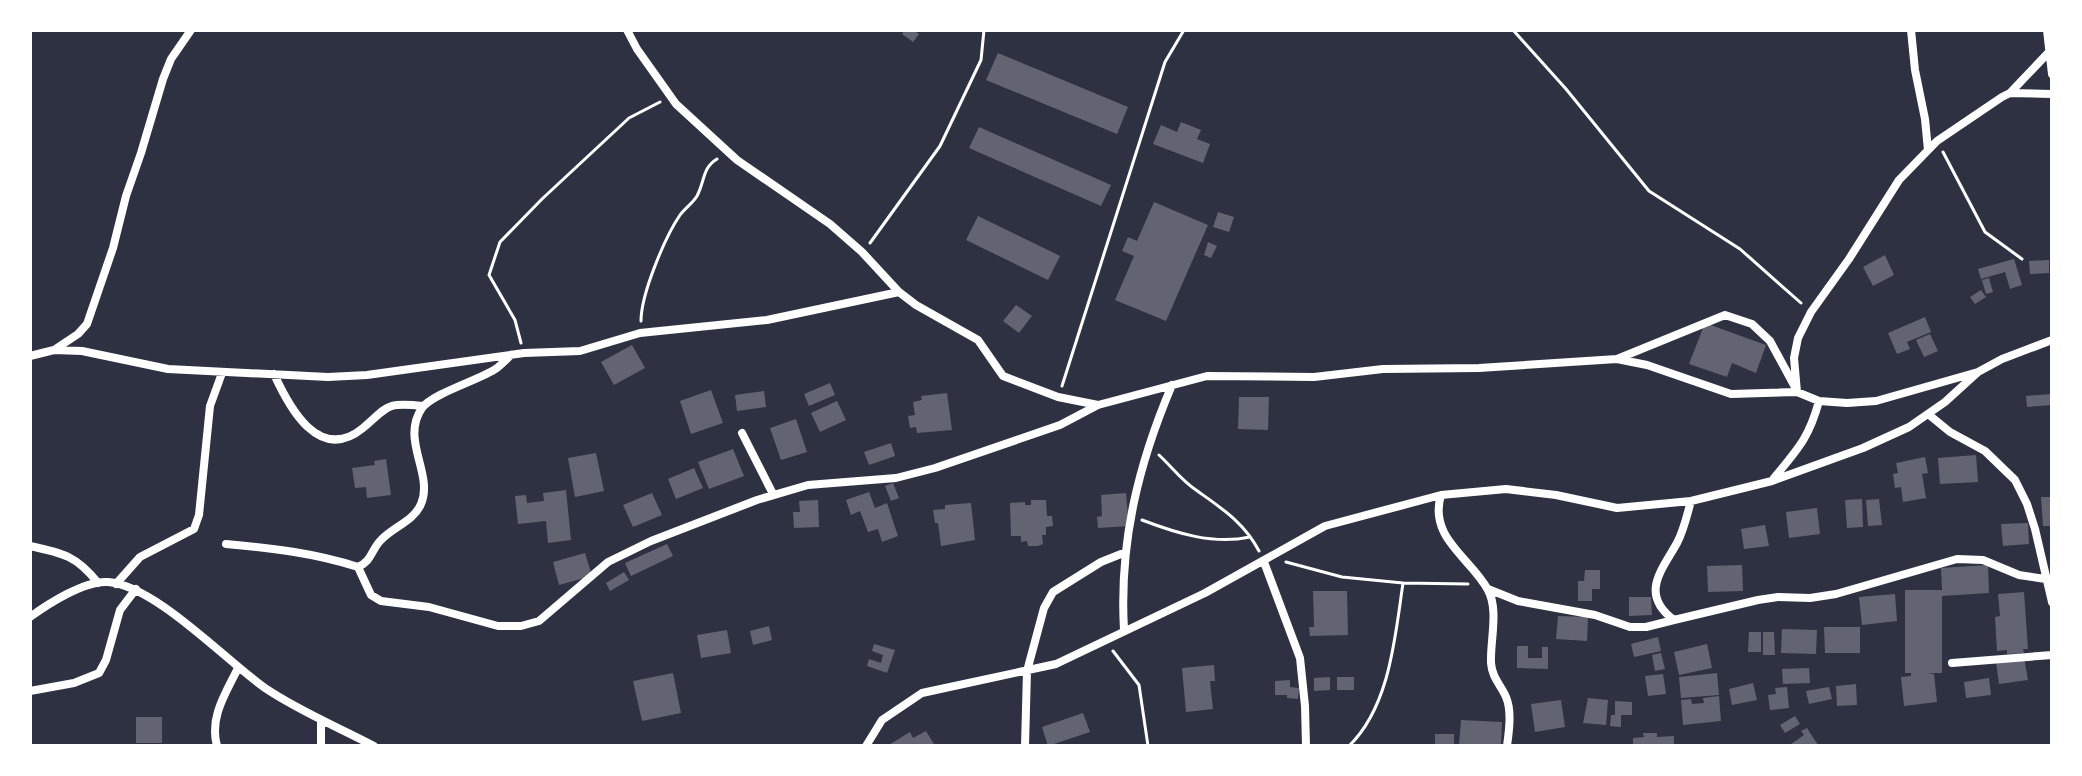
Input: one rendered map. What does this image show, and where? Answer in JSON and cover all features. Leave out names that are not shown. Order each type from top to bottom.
[{"type":"street","points":[[54,350],[87,324],[163,79],[171,59],[191,30]]},
{"type":"street","points":[[627,30],[670,96],[737,160],[830,224],[916,305],[978,340],[1003,376],[1058,397],[1098,405]]},
{"type":"street","points":[[1911,30],[1928,150]]},
{"type":"street","points":[[2047,30],[2052,74]]},
{"type":"street","points":[[1797,392],[1794,358],[1798,338],[1811,312],[1899,180],[1937,141],[2010,93],[2048,53]]},
{"type":"street","points":[[2010,93],[2052,94]]},
{"type":"street","points":[[30,356],[54,350],[82,351],[168,369],[328,377],[367,375],[512,354],[580,351],[640,333],[767,320],[899,292]]},
{"type":"street","points":[[1617,359],[1725,315],[1752,324],[1770,341],[1797,392]]},
{"type":"street","points":[[358,567],[371,595],[381,601],[429,607],[498,626],[521,626],[539,621],[608,562],[672,532],[773,494],[808,485],[896,478],[935,468],[1060,425],[1098,405],[1207,376],[1314,377],[1383,369],[1479,368],[1617,359],[1647,365],[1731,394],[1797,392],[1819,401],[1876,401],[1978,372],[2002,359],[2052,340]]},
{"type":"street","points":[[226,544],[295,551],[358,567],[370,560],[378,543],[415,514],[423,501],[414,436],[423,406],[497,368],[512,354]]},
{"type":"street","points":[[866,746],[882,720],[922,693],[1056,664],[1268,559],[1325,526],[1441,495],[1506,489],[1556,495],[1617,508],[1691,501],[1772,481],[1863,448],[1909,427],[1945,402],[1978,372]]},
{"type":"street","points":[[116,584],[140,557],[194,529],[201,503],[210,406],[222,373]]},
{"type":"street","points":[[274,374],[284,396],[302,421],[314,434],[327,439],[345,437],[362,429],[384,408],[402,404],[423,406]]},
{"type":"street","points":[[1124,630],[1122,578],[1133,500],[1148,445],[1172,385]]},
{"type":"street","points":[[1772,481],[1803,444],[1812,428],[1819,401]]},
{"type":"street","points":[[1928,414],[1950,432],[1985,451],[2015,480],[2035,529],[2052,602]]},
{"type":"street","points":[[742,433],[773,494]]},
{"type":"street","points":[[1441,495],[1437,507],[1438,520],[1459,554],[1488,589],[1492,601],[1491,665],[1496,681],[1507,698],[1507,746]]},
{"type":"street","points":[[1674,620],[1661,607],[1656,584],[1658,573],[1683,531],[1691,501]]},
{"type":"street","points":[[30,546],[74,558],[85,565],[98,583]]},
{"type":"street","points":[[1025,746],[1027,671],[1044,608],[1053,592],[1101,562],[1126,552]]},
{"type":"street","points":[[1268,559],[1300,658],[1306,746]]},
{"type":"street","points":[[1488,589],[1518,601],[1595,615],[1630,627],[1646,627],[1758,600],[1836,594],[1957,559],[1983,560],[2019,575],[2049,580]]},
{"type":"street","points":[[30,617],[68,594],[98,583],[136,589],[268,689],[374,746]]},
{"type":"street","points":[[30,691],[74,683],[99,673],[106,660],[120,610],[136,589]]},
{"type":"street","points":[[1952,663],[2052,655]]},
{"type":"street","points":[[217,746],[214,727],[216,714],[238,668]]},
{"type":"street","points":[[321,720],[321,746]]},
{"type":"path","points":[[862,252],[909,193],[940,146],[981,60],[984,30]]},
{"type":"path","points":[[1058,397],[1165,62],[1184,30]]},
{"type":"path","points":[[1513,30],[1566,89],[1649,191],[1740,249],[1811,312]]},
{"type":"path","points":[[524,353],[515,320],[489,275],[500,242],[629,118],[670,96]]},
{"type":"path","points":[[1937,141],[1985,232],[2022,259]]},
{"type":"path","points":[[640,333],[641,312],[667,236],[682,211],[696,198],[705,168],[716,159],[737,160]]},
{"type":"path","points":[[1148,445],[1194,490],[1226,511],[1268,559],[1342,577],[1403,583],[1464,584],[1488,589]]},
{"type":"path","points":[[1131,515],[1169,530],[1205,538],[1227,540],[1250,537]]},
{"type":"path","points":[[1349,746],[1371,719],[1379,700],[1396,636],[1403,583]]},
{"type":"path","points":[[1100,642],[1115,652],[1139,685],[1148,746]]},
{"type":"building","points":[[905,30],[919,34],[913,42],[902,34]]},
{"type":"building","points":[[998,53],[1128,107],[1117,134],[986,80]]},
{"type":"building","points":[[1181,122],[1201,130],[1197,139],[1210,144],[1203,163],[1153,144],[1161,125],[1177,132]]},
{"type":"building","points":[[979,127],[1111,185],[1101,206],[969,148]]},
{"type":"building","points":[[1154,202],[1208,225],[1166,321],[1115,300],[1134,256],[1122,251],[1128,237],[1137,241]]},
{"type":"building","points":[[1218,212],[1234,217],[1229,232],[1213,227]]},
{"type":"building","points":[[978,216],[1060,256],[1048,280],[966,240]]},
{"type":"building","points":[[1208,242],[1217,246],[1211,258],[1204,255]]},
{"type":"building","points":[[1885,255],[1894,275],[1873,286],[1863,267]]},
{"type":"building","points":[[2014,259],[2022,285],[2010,289],[2005,272],[1981,279],[1978,269]]},
{"type":"building","points":[[2049,260],[2049,273],[2030,274],[2029,261]]},
{"type":"building","points":[[1989,278],[1993,292],[1986,294],[1982,280]]},
{"type":"building","points":[[1981,290],[1986,297],[1975,304],[1970,297]]},
{"type":"building","points":[[1016,305],[1032,316],[1019,333],[1003,321]]},
{"type":"building","points":[[1925,317],[1931,332],[1907,342],[1910,349],[1897,354],[1888,333]]},
{"type":"building","points":[[1705,323],[1766,345],[1756,373],[1732,363],[1727,377],[1689,364]]},
{"type":"building","points":[[1930,334],[1938,351],[1924,357],[1916,340]]},
{"type":"building","points":[[632,345],[645,368],[614,385],[601,362]]},
{"type":"building","points":[[830,383],[835,395],[809,406],[804,394]]},
{"type":"building","points":[[711,390],[723,423],[691,434],[680,401]]},
{"type":"building","points":[[764,391],[766,407],[737,411],[735,395]]},
{"type":"building","points":[[947,393],[952,430],[917,433],[916,427],[910,428],[908,416],[915,415],[913,402],[922,400],[921,396]]},
{"type":"building","points":[[2051,394],[2052,405],[2027,407],[2026,396]]},
{"type":"building","points":[[1239,397],[1269,397],[1268,430],[1238,429]]},
{"type":"building","points":[[837,401],[846,420],[820,432],[811,413]]},
{"type":"building","points":[[796,419],[807,452],[781,460],[770,428]]},
{"type":"building","points":[[891,443],[895,456],[869,465],[864,452]]},
{"type":"building","points":[[733,449],[744,476],[709,489],[698,462]]},
{"type":"building","points":[[596,453],[604,491],[575,497],[568,458]]},
{"type":"building","points":[[1976,455],[1978,482],[1940,484],[1938,458]]},
{"type":"building","points":[[1925,457],[1928,473],[1922,474],[1926,498],[1903,502],[1901,487],[1895,488],[1893,474],[1898,473],[1896,463]]},
{"type":"building","points":[[386,459],[391,495],[367,498],[366,487],[355,488],[352,468],[375,465],[374,461]]},
{"type":"building","points":[[694,468],[703,488],[676,499],[668,479]]},
{"type":"building","points":[[893,483],[899,498],[891,501],[885,486]]},
{"type":"building","points":[[566,490],[571,540],[548,543],[546,521],[518,524],[515,496],[526,495],[527,503],[544,501],[543,493]]},
{"type":"building","points":[[869,492],[875,508],[887,503],[898,536],[882,542],[878,529],[868,532],[860,511],[851,515],[846,500]]},
{"type":"building","points":[[652,493],[662,515],[633,527],[623,505]]},
{"type":"building","points":[[1126,493],[1129,526],[1098,528],[1097,517],[1102,516],[1101,495]]},
{"type":"building","points":[[2041,497],[2052,497],[2052,526],[2043,526]]},
{"type":"building","points":[[1862,499],[1863,527],[1847,528],[1845,500]]},
{"type":"building","points":[[1879,499],[1882,525],[1868,526],[1866,500]]},
{"type":"building","points":[[818,500],[819,527],[794,528],[793,512],[800,512],[799,501]]},
{"type":"building","points":[[1031,500],[1046,500],[1047,516],[1052,516],[1053,526],[1046,527],[1046,535],[1042,535],[1043,544],[1038,546],[1021,542],[1021,536],[1011,536],[1010,503],[1025,502],[1025,505],[1031,505]]},
{"type":"building","points":[[971,503],[975,540],[941,546],[933,510],[945,509],[945,505]]},
{"type":"building","points":[[1817,508],[1820,534],[1789,538],[1786,512]]},
{"type":"building","points":[[2028,523],[2029,544],[2003,546],[2001,524]]},
{"type":"building","points":[[1765,525],[1769,546],[1744,549],[1741,529]]},
{"type":"building","points":[[667,544],[673,556],[631,576],[625,563]]},
{"type":"building","points":[[585,553],[592,576],[559,585],[553,562]]},
{"type":"building","points":[[1742,565],[1743,591],[1708,592],[1707,566]]},
{"type":"building","points":[[1988,565],[1989,593],[1942,596],[1942,673],[1927,673],[1934,674],[1937,702],[1904,706],[1901,677],[1911,676],[1911,673],[1905,673],[1905,590],[1942,590],[1941,568]]},
{"type":"building","points":[[1585,570],[1600,570],[1600,589],[1592,589],[1592,601],[1578,601],[1578,581],[1584,581]]},
{"type":"building","points":[[624,572],[629,580],[610,591],[606,583]]},
{"type":"building","points":[[1313,591],[1347,591],[1348,635],[1310,636],[1309,627],[1314,627]]},
{"type":"building","points":[[2024,592],[2028,649],[2023,649],[2024,653],[1997,651],[1995,617],[2000,616],[1998,594]]},
{"type":"building","points":[[1895,594],[1897,621],[1862,625],[1859,597]]},
{"type":"building","points":[[1629,597],[1651,597],[1652,615],[1629,616]]},
{"type":"building","points":[[1558,616],[1588,617],[1587,641],[1556,639]]},
{"type":"building","points":[[769,626],[772,640],[753,645],[750,631]]},
{"type":"building","points":[[1824,627],[1860,627],[1860,653],[1825,653]]},
{"type":"building","points":[[1782,629],[1817,630],[1816,654],[1781,653]]},
{"type":"building","points":[[727,630],[731,653],[701,658],[697,635]]},
{"type":"building","points":[[1749,632],[1761,632],[1761,652],[1748,652]]},
{"type":"building","points":[[1763,632],[1774,632],[1775,655],[1763,655]]},
{"type":"building","points":[[1658,637],[1661,651],[1634,657],[1631,644]]},
{"type":"building","points":[[874,644],[895,650],[887,673],[867,666],[869,659],[881,663],[883,655],[872,651]]},
{"type":"building","points":[[1707,644],[1712,668],[1679,675],[1674,652]]},
{"type":"building","points":[[1517,646],[1528,646],[1528,658],[1542,658],[1542,647],[1548,647],[1548,669],[1517,668]]},
{"type":"building","points":[[1661,653],[1665,669],[1655,671],[1652,655]]},
{"type":"building","points":[[2024,658],[2028,680],[1999,684],[1996,662]]},
{"type":"building","points":[[1214,665],[1215,681],[1210,681],[1213,709],[1186,712],[1182,668]]},
{"type":"building","points":[[1809,668],[1810,683],[1783,684],[1782,669]]},
{"type":"building","points":[[673,673],[681,713],[642,721],[633,681]]},
{"type":"building","points":[[1717,673],[1719,695],[1681,698],[1679,677]]},
{"type":"building","points":[[1663,674],[1666,694],[1648,696],[1645,676]]},
{"type":"building","points":[[1330,677],[1330,690],[1314,691],[1314,678]]},
{"type":"building","points":[[1337,677],[1354,677],[1354,690],[1337,690]]},
{"type":"building","points":[[1989,678],[1991,695],[1966,698],[1964,682]]},
{"type":"building","points":[[1290,680],[1290,687],[1299,688],[1298,699],[1275,695],[1275,681]]},
{"type":"building","points":[[1753,683],[1757,700],[1732,705],[1729,689]]},
{"type":"building","points":[[1856,684],[1857,705],[1837,706],[1836,686]]},
{"type":"building","points":[[1787,687],[1789,708],[1770,710],[1768,695],[1776,694],[1775,688]]},
{"type":"building","points":[[1829,687],[1832,699],[1809,704],[1806,691]]},
{"type":"building","points":[[1719,696],[1721,721],[1683,725],[1681,700],[1691,699],[1692,704],[1704,703],[1703,698]]},
{"type":"building","points":[[1588,698],[1608,700],[1606,725],[1583,723]]},
{"type":"building","points":[[1561,700],[1565,727],[1535,732],[1531,704]]},
{"type":"building","points":[[1615,701],[1632,702],[1632,715],[1621,715],[1621,727],[1610,726],[1611,715],[1615,715]]},
{"type":"building","points":[[1083,713],[1090,732],[1048,746],[1042,727]]},
{"type":"building","points":[[1795,716],[1800,724],[1785,733],[1780,725]]},
{"type":"building","points":[[136,717],[162,717],[162,743],[136,743]]},
{"type":"building","points":[[1461,720],[1502,722],[1501,746],[1459,745]]},
{"type":"building","points":[[1807,728],[1818,745],[1792,746],[1804,735],[1801,731]]},
{"type":"building","points":[[926,731],[935,746],[887,746],[910,732],[913,738]]},
{"type":"building","points":[[1643,733],[1657,733],[1657,737],[1674,736],[1674,746],[1633,746],[1633,738],[1644,737]]},
{"type":"building","points":[[1435,734],[1454,734],[1454,746],[1435,746]]}]
